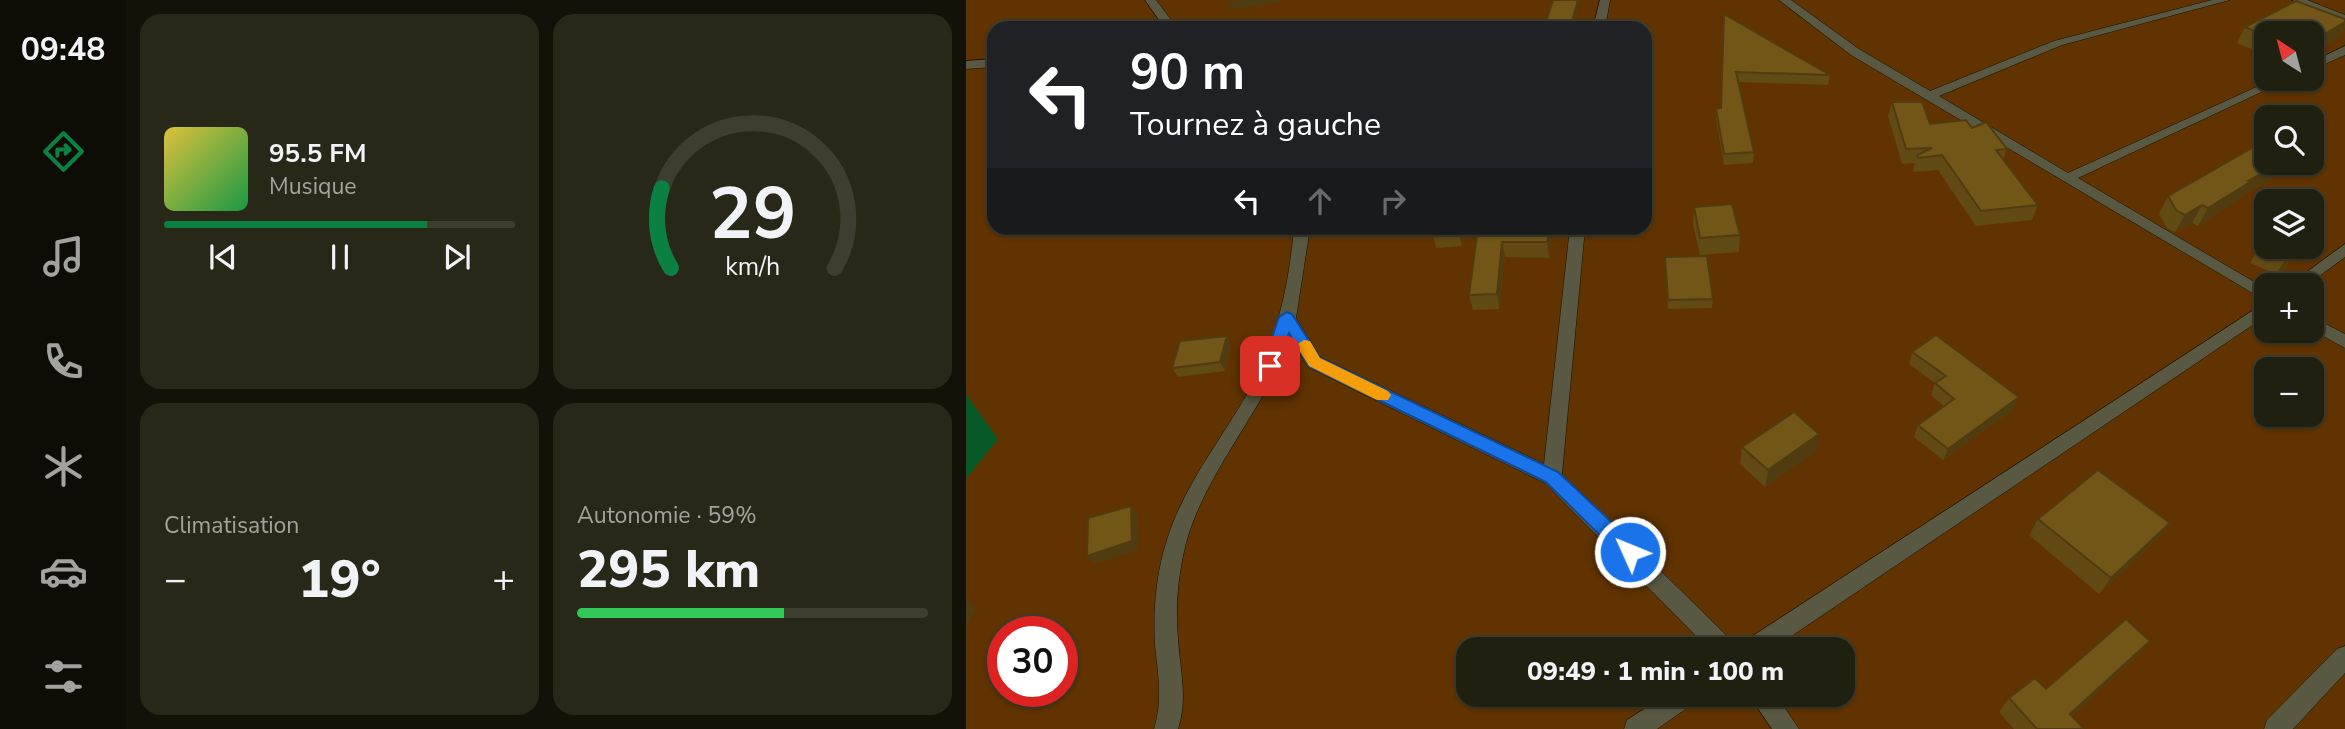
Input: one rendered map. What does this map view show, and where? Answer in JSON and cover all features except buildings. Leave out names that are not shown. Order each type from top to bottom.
[{"type":"street","points":[[1150,0],[1166,21]]},
{"type":"street","points":[[1600,21],[1605,0]]},
{"type":"street","points":[[1784,0],[1828,34],[2254,289]]},
{"type":"street","points":[[1929,96],[2058,43],[2225,0]]},
{"type":"street","points":[[2297,0],[2345,19]]},
{"type":"street","points":[[2324,60],[2345,50]]},
{"type":"street","points":[[966,65],[987,64]]},
{"type":"street","points":[[2068,178],[2257,91]]},
{"type":"street","points":[[1166,729],[1171,717],[1173,687],[1166,635],[1169,568],[1183,518],[1270,366],[1298,280],[1301,235]]},
{"type":"street","points":[[1552,477],[1577,235]]},
{"type":"street","points":[[2313,273],[2345,249]]},
{"type":"street","points":[[1770,637],[2254,315]]},
{"type":"street","points":[[1287,317],[1314,362],[1552,477],[1712,637]]},
{"type":"street","points":[[2324,330],[2345,342]]},
{"type":"street","points":[[2276,729],[2345,657]]},
{"type":"street","points":[[1636,729],[1668,707]]},
{"type":"street","points":[[1770,707],[1787,729]]},
{"type":"shaded area","points":[[966,0],[2345,0],[2345,729],[966,729]]},
{"type":"shaded area","points":[[966,394],[998,439],[966,479]]},
{"type":"slow traffic","points":[[1304,345],[1314,362],[1382,395]]},
{"type":"route","points":[[1270,366],[1287,317],[1314,362],[1552,477],[1630,552]]}]
